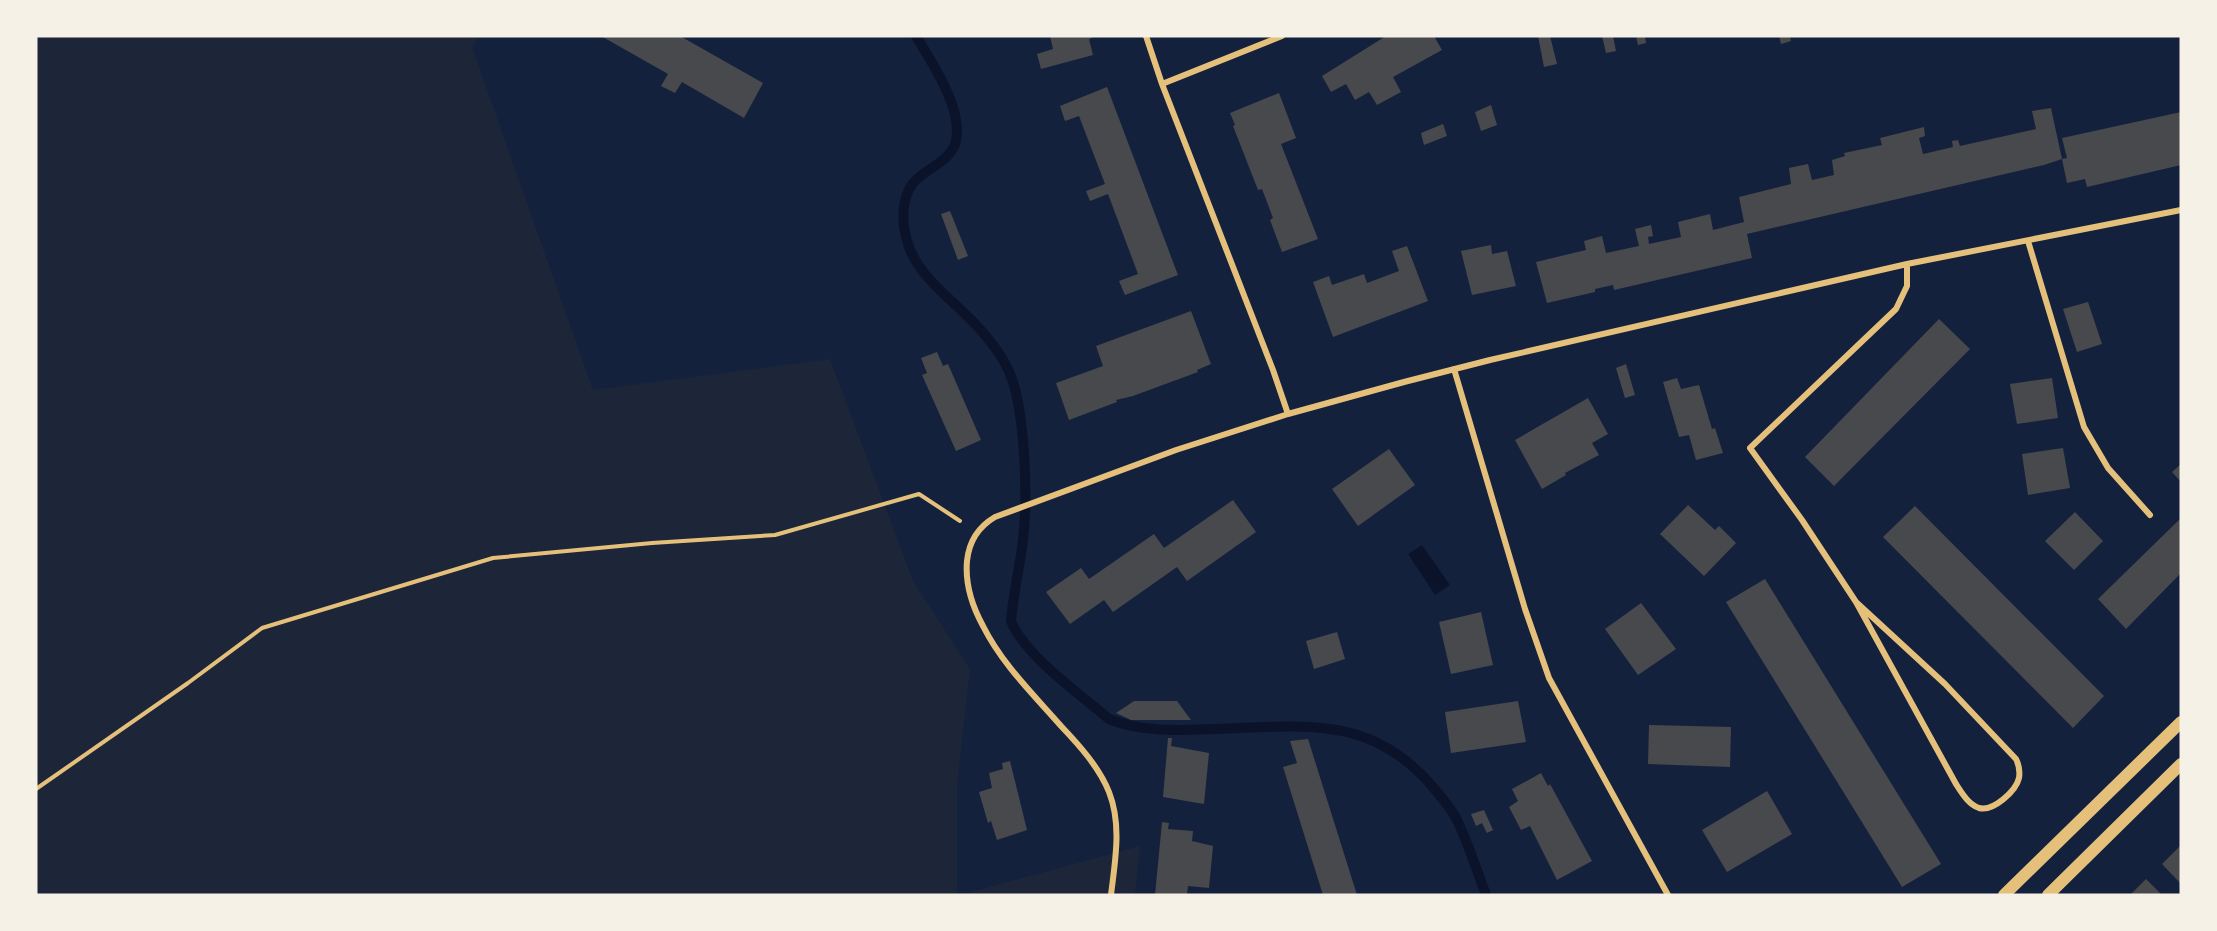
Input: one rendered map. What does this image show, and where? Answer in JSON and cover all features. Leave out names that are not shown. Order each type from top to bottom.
[{"type":"main road","points":[[2004,895],[2181,722]]},
{"type":"main road","points":[[2048,895],[2181,764]]},
{"type":"street","points":[[1146,36],[1162,84],[1269,358],[1288,414]]},
{"type":"street","points":[[1162,84],[1282,36]]},
{"type":"street","points":[[1111,895],[1117,840],[1114,806],[1108,790],[1100,774],[1078,745],[994,648],[976,614],[967,584],[968,555],[976,532],[984,523],[1005,513],[1176,450],[1288,414],[1454,369],[1907,264],[2181,210]]},
{"type":"street","points":[[2028,241],[2084,427],[2108,468],[2150,515]]},
{"type":"street","points":[[1856,602],[1945,684],[2016,759],[2019,765],[2019,779],[2010,792],[1994,805],[1989,808],[1976,807],[1960,789],[1856,602],[1797,513],[1750,448],[1896,309],[1907,286],[1907,264]]},
{"type":"street","points":[[1454,369],[1525,609],[1549,678],[1668,895]]},
{"type":"path","points":[[36,789],[179,690],[262,628],[493,558],[652,543],[775,535],[919,494],[976,532]]},
{"type":"shaded area","points":[[36,36],[479,36],[472,47],[593,390],[830,359],[913,581],[970,669],[957,785],[957,895],[36,895]]},
{"type":"shaded area","points":[[1422,545],[1450,585],[1435,595],[1408,554]]},
{"type":"shaded area","points":[[1140,846],[1135,895],[960,895]]},
{"type":"building","points":[[601,36],[680,36],[763,83],[744,118],[682,82],[675,93],[661,86],[668,74]]},
{"type":"building","points":[[1050,36],[1091,36],[1092,38],[1089,39],[1093,55],[1041,69],[1037,54],[1053,49]]},
{"type":"building","points":[[1386,36],[1434,36],[1442,50],[1393,77],[1401,92],[1377,105],[1369,92],[1355,100],[1346,84],[1331,92],[1322,76]]},
{"type":"building","points":[[1538,36],[1550,36],[1557,64],[1544,67]]},
{"type":"building","points":[[1602,36],[1613,36],[1616,51],[1606,53]]},
{"type":"building","points":[[1636,36],[1645,36],[1646,43],[1638,45]]},
{"type":"building","points":[[1779,36],[1790,36],[1791,41],[1781,44]]},
{"type":"building","points":[[1107,87],[1178,275],[1125,295],[1119,281],[1138,274],[1108,194],[1090,201],[1086,191],[1105,184],[1079,116],[1065,121],[1060,106]]},
{"type":"building","points":[[1279,93],[1296,138],[1281,144],[1318,239],[1282,252],[1270,220],[1273,218],[1262,189],[1258,190],[1230,113]]},
{"type":"building","points":[[1491,105],[1497,125],[1481,131],[1475,112]]},
{"type":"building","points":[[2051,108],[2062,159],[1747,234],[1752,258],[1614,290],[1613,285],[1595,289],[1595,292],[1547,303],[1536,262],[1586,250],[1584,241],[1602,236],[1606,253],[1639,246],[1635,229],[1651,225],[1653,236],[1648,237],[1649,244],[1681,237],[1678,222],[1710,214],[1713,230],[1744,222],[1739,197],[1791,184],[1789,168],[1808,164],[1812,180],[1834,175],[1832,160],[1845,156],[1844,153],[1882,145],[1880,138],[1924,127],[1925,136],[1919,138],[1923,154],[1953,147],[1952,141],[1958,140],[1960,146],[2036,129],[2032,111]]},
{"type":"building","points":[[2181,112],[2181,165],[2087,187],[2085,179],[2067,183],[2062,159],[2067,158],[2062,138]]},
{"type":"building","points":[[1443,124],[1447,136],[1424,145],[1421,133]]},
{"type":"building","points":[[950,211],[968,256],[958,260],[941,214]]},
{"type":"building","points":[[1491,245],[1492,254],[1507,251],[1516,286],[1472,295],[1461,251]]},
{"type":"building","points":[[1407,246],[1428,301],[1333,337],[1313,282],[1329,276],[1332,285],[1364,274],[1367,283],[1399,271],[1392,251]]},
{"type":"building","points":[[2088,302],[2102,344],[2077,352],[2063,309]]},
{"type":"building","points":[[1191,311],[1211,364],[1197,370],[1198,372],[1116,400],[1117,402],[1069,420],[1056,383],[1103,366],[1096,346]]},
{"type":"building","points":[[1939,319],[1970,349],[1834,486],[1805,457]]},
{"type":"building","points":[[937,352],[943,366],[948,364],[981,440],[956,451],[922,375],[927,373],[921,358]]},
{"type":"building","points":[[1626,364],[1635,395],[1625,398],[1616,368]]},
{"type":"building","points":[[1677,378],[1681,389],[1699,385],[1712,429],[1715,428],[1723,453],[1696,460],[1689,435],[1679,437],[1663,382]]},
{"type":"building","points":[[2052,378],[2058,418],[2017,424],[2010,384]]},
{"type":"building","points":[[1588,398],[1608,434],[1592,443],[1599,455],[1565,473],[1566,475],[1542,489],[1515,440]]},
{"type":"building","points":[[2063,448],[2070,488],[2028,495],[2022,454]]},
{"type":"building","points":[[1389,449],[1415,485],[1358,526],[1332,489]]},
{"type":"building","points":[[2181,464],[2181,482],[2172,472]]},
{"type":"building","points":[[1233,500],[1256,532],[1187,581],[1177,567],[1113,612],[1104,600],[1070,624],[1046,592],[1081,568],[1089,579],[1154,534],[1164,548]]},
{"type":"building","points":[[1688,505],[1715,530],[1719,526],[1736,543],[1704,576],[1660,534]]},
{"type":"building","points":[[1915,506],[2104,696],[2073,728],[1883,537]]},
{"type":"building","points":[[2075,512],[2103,541],[2074,570],[2045,541]]},
{"type":"building","points":[[2181,518],[2181,573],[2126,629],[2098,599]]},
{"type":"building","points":[[1765,579],[1941,864],[1902,887],[1726,602]]},
{"type":"building","points":[[1641,603],[1676,649],[1638,675],[1605,629]]},
{"type":"building","points":[[1481,612],[1493,665],[1451,674],[1439,622]]},
{"type":"building","points":[[1337,632],[1345,659],[1314,669],[1306,641]]},
{"type":"building","points":[[1134,701],[1177,701],[1191,720],[1131,720],[1116,713]]},
{"type":"building","points":[[1518,701],[1526,742],[1451,753],[1445,712]]},
{"type":"building","points":[[1649,725],[1731,727],[1730,767],[1648,764]]},
{"type":"building","points":[[1168,738],[1172,738],[1171,746],[1209,753],[1204,804],[1163,797]]},
{"type":"building","points":[[1308,739],[1357,895],[1323,895],[1283,767],[1297,763],[1290,741]]},
{"type":"building","points":[[1010,761],[1027,830],[997,840],[991,821],[988,823],[979,792],[992,788],[989,773],[1003,769],[1002,763]]},
{"type":"building","points":[[1541,773],[1548,786],[1550,784],[1592,861],[1557,880],[1530,826],[1521,830],[1509,807],[1518,801],[1512,789]]},
{"type":"building","points":[[1767,791],[1792,834],[1727,872],[1702,830]]},
{"type":"building","points":[[1484,810],[1493,830],[1487,833],[1482,823],[1476,826],[1471,814]]},
{"type":"building","points":[[1162,822],[1169,823],[1168,829],[1193,831],[1192,841],[1213,846],[1209,888],[1188,886],[1187,895],[1155,895]]},
{"type":"building","points":[[2181,845],[2181,884],[2162,864]]},
{"type":"building","points":[[2146,879],[2162,895],[2130,895]]},
{"type":"waterway","points":[[916,36],[945,86],[951,100],[957,128],[956,141],[950,153],[918,178],[909,190],[904,206],[904,230],[911,252],[919,266],[989,340],[1005,363],[1013,382],[1023,438],[1025,482],[1023,540],[1011,621],[1018,634],[1028,648],[1069,686],[1109,719],[1122,723],[1149,729],[1176,730],[1278,727],[1333,729],[1384,746],[1408,763],[1432,786],[1450,808],[1462,831],[1486,895]]}]
